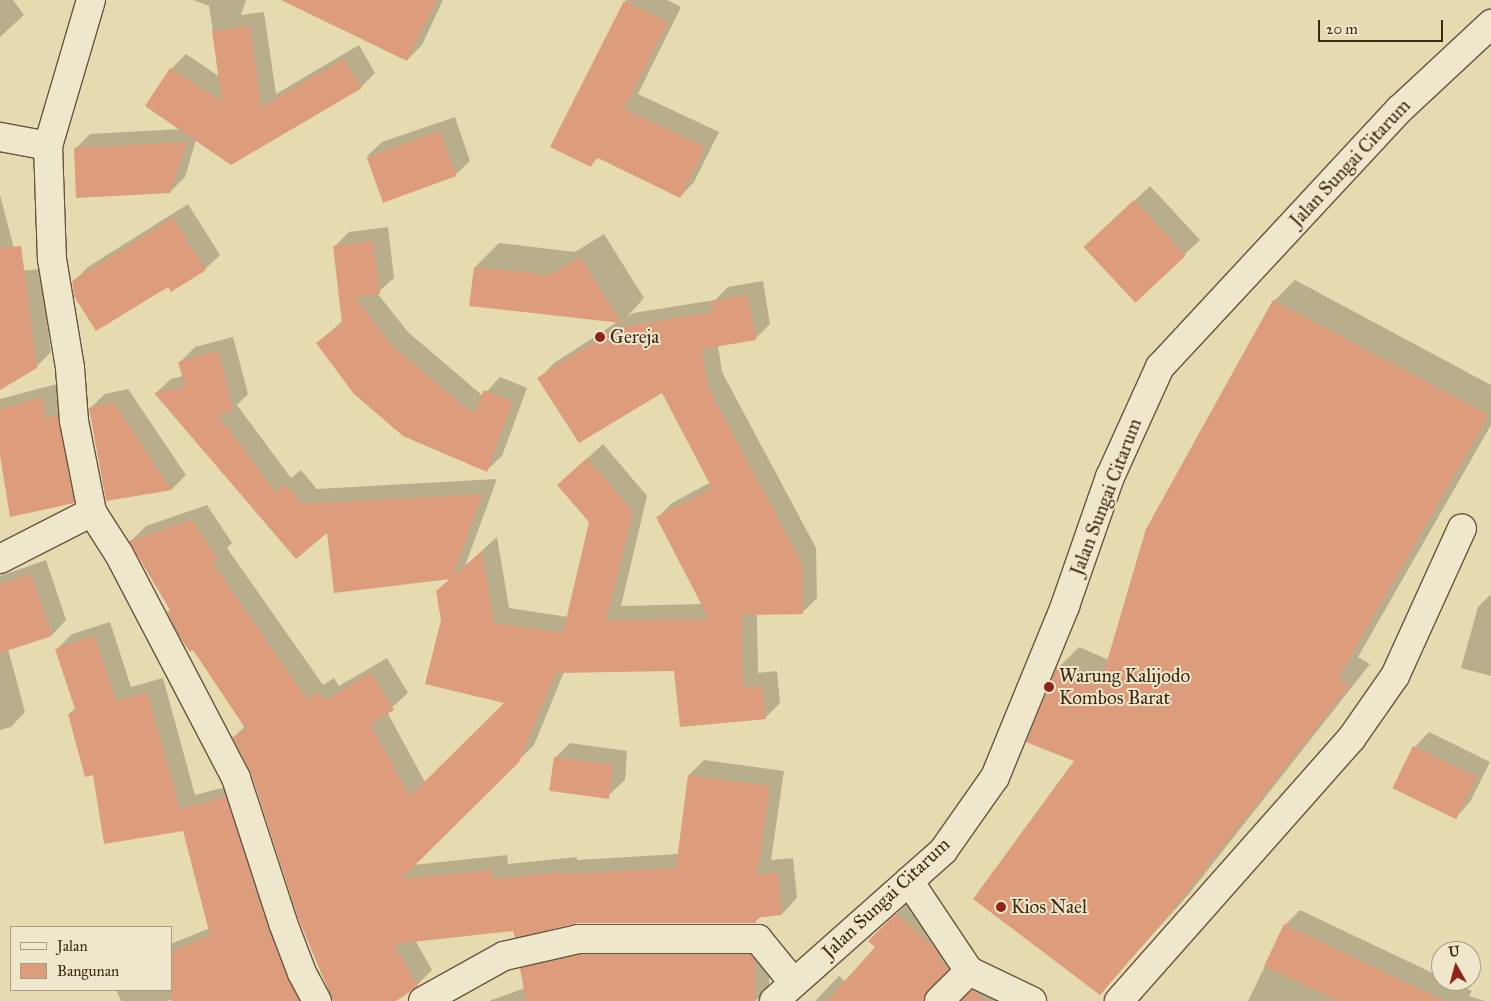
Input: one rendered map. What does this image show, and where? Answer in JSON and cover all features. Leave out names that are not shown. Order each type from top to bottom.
[{"type":"street","points":[[91,0],[48,146],[52,259],[70,368],[74,421],[92,512],[119,554],[236,778],[283,923],[302,973],[317,1001]]},
{"type":"street","name":"Jalan Sungai Citarum","points":[[774,1001],[793,982],[943,851],[995,778],[1065,606],[1110,477],[1160,367],[1400,109],[1491,24]]},
{"type":"street","points":[[0,137],[48,146]]},
{"type":"street","points":[[0,559],[92,512]]},
{"type":"street","points":[[1120,1001],[1351,739],[1395,676],[1462,528]]},
{"type":"street","points":[[909,881],[969,970],[1032,1001]]},
{"type":"street","points":[[423,1001],[504,956],[578,939],[758,939],[793,982]]},
{"type":"street","points":[[939,1001],[969,970]]},
{"type":"building","points":[[281,0],[437,0],[407,61]]},
{"type":"building","points":[[624,1],[668,22],[624,109],[705,147],[680,198],[596,157],[591,167],[550,147]]},
{"type":"building","points":[[250,26],[261,107],[344,59],[362,88],[231,165],[145,106],[170,68],[222,102],[212,31]]},
{"type":"building","points":[[440,131],[456,176],[383,203],[367,158]]},
{"type":"building","points":[[187,142],[170,193],[76,198],[74,148]]},
{"type":"building","points":[[1134,200],[1186,256],[1135,303],[1084,247]]},
{"type":"building","points":[[173,218],[206,270],[171,292],[168,287],[96,331],[74,296],[72,281]]},
{"type":"building","points":[[373,241],[380,294],[355,297],[393,347],[474,414],[484,390],[513,402],[487,472],[403,436],[354,394],[316,343],[342,323],[333,246]]},
{"type":"building","points":[[21,246],[37,368],[0,390],[0,248]]},
{"type":"building","points":[[580,257],[621,323],[469,306],[474,267],[550,275]]},
{"type":"building","points":[[748,295],[756,340],[702,349],[708,387],[802,564],[803,614],[742,615],[743,688],[762,686],[766,719],[680,727],[674,671],[556,673],[519,762],[401,879],[492,870],[493,879],[562,872],[562,874],[676,868],[688,775],[770,786],[757,875],[778,872],[782,915],[756,918],[756,923],[578,923],[515,938],[513,931],[394,944],[418,986],[396,1001],[333,1001],[298,918],[251,773],[232,737],[247,731],[193,650],[190,652],[179,636],[167,612],[170,610],[129,541],[192,520],[218,559],[212,562],[307,699],[319,692],[324,701],[371,673],[394,710],[370,724],[410,796],[504,703],[425,684],[441,620],[436,591],[450,579],[334,593],[327,533],[296,559],[154,393],[185,387],[178,362],[218,351],[234,411],[218,415],[276,492],[285,484],[302,504],[483,494],[452,577],[482,551],[494,623],[563,633],[589,522],[557,485],[587,458],[633,512],[606,620],[709,619],[656,517],[712,488],[662,393],[579,443],[537,378],[616,328],[713,312],[712,301]]},
{"type":"building","points":[[1273,300],[1489,415],[1338,678],[1350,685],[1167,917],[1100,995],[973,899],[1074,761],[1026,742],[1057,667],[1100,685],[1146,529]]},
{"type":"building","points":[[43,397],[45,418],[58,415],[74,503],[10,517],[0,455],[0,409]]},
{"type":"building","points":[[114,402],[172,490],[106,501],[89,408]]},
{"type":"building","points":[[31,574],[52,636],[0,653],[0,585]]},
{"type":"building","points":[[95,636],[116,701],[147,692],[180,809],[226,797],[268,929],[299,1001],[171,1001],[172,952],[210,935],[183,831],[104,844],[93,775],[85,777],[68,714],[76,712],[55,649]]},
{"type":"building","points":[[1413,746],[1477,777],[1456,819],[1392,788]]},
{"type":"building","points":[[554,757],[613,765],[609,799],[549,791]]},
{"type":"building","points":[[896,914],[934,947],[940,955],[937,958],[949,969],[928,990],[924,1001],[827,1001],[875,947],[868,941]]},
{"type":"building","points":[[1284,924],[1444,1001],[1337,1001],[1264,966]]},
{"type":"building","points":[[580,955],[751,955],[755,961],[755,1001],[526,1001],[520,968]]},
{"type":"building","points":[[973,990],[985,1001],[961,1001]]},
{"type":"place","name":"Gereja","points":[[600,337]]},
{"type":"place","name":"Warung Kalijodo Kombos Barat","points":[[1049,687]]},
{"type":"place","name":"Kios Nael","points":[[1001,907]]}]
